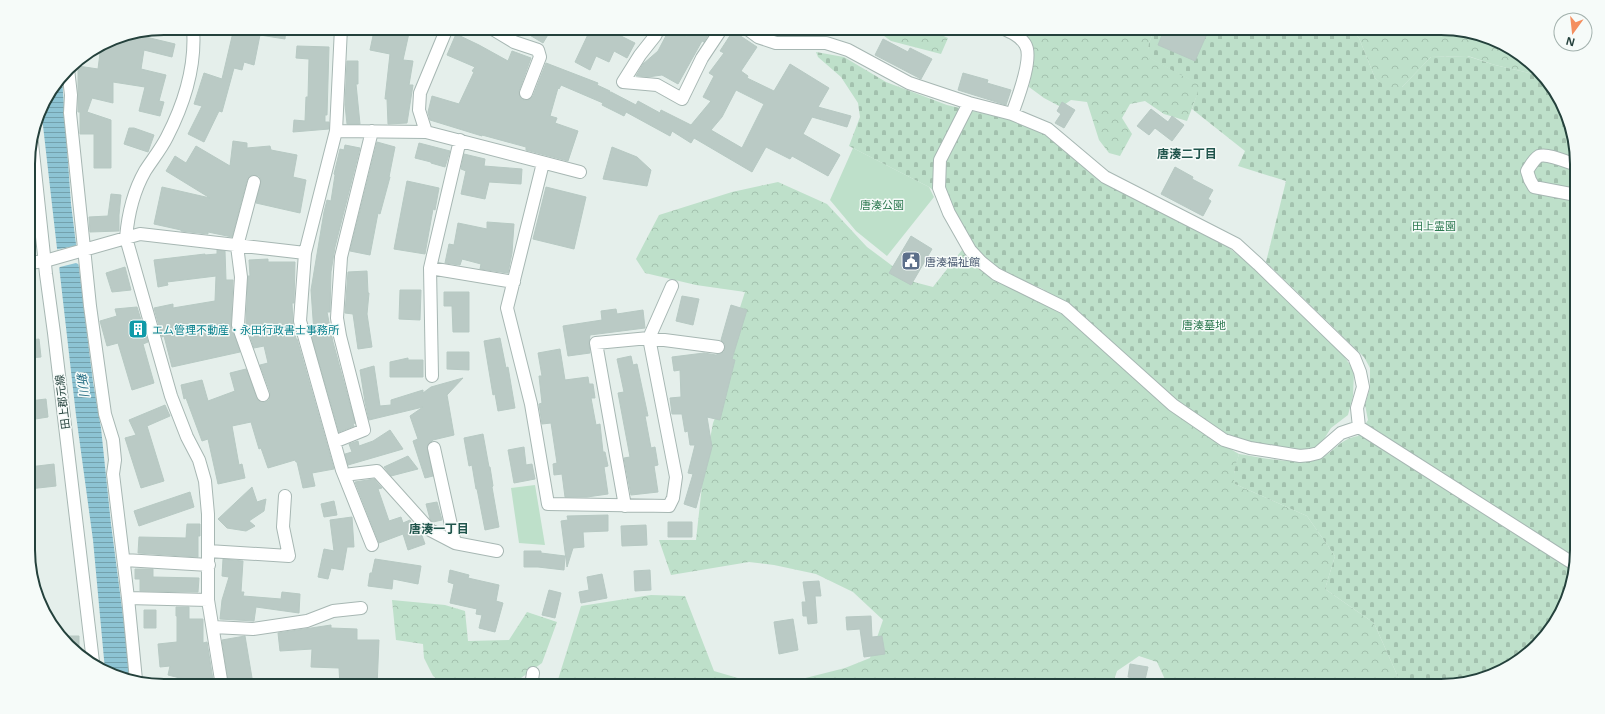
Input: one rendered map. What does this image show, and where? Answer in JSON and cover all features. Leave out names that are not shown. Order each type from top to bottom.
[{"type":"street","points":[[193,35],[194,46],[190,74],[183,96],[167,138],[137,186],[128,218],[126,238],[171,396],[187,437],[199,460],[205,481],[208,551],[208,600],[221,679]]},
{"type":"street","points":[[341,35],[336,131],[305,253],[300,321],[344,475],[372,545]]},
{"type":"street","points":[[426,132],[419,110],[420,93],[444,35]]},
{"type":"street","points":[[502,35],[514,42],[538,50],[540,58],[526,93]]},
{"type":"street","points":[[656,35],[640,55],[623,82],[657,85],[682,99],[702,58],[717,35]]},
{"type":"street","points":[[759,35],[766,40],[776,43],[826,43],[848,50],[909,83],[1012,114],[1048,129],[1105,177],[1236,244],[1354,357],[1360,372],[1362,388],[1357,408],[1359,427]]},
{"type":"street","points":[[1012,114],[1027,65],[1028,54],[1026,45],[1016,35]]},
{"type":"street","points":[[69,77],[71,95],[70,113],[90,306],[105,414],[113,440],[115,460],[114,474],[136,676]]},
{"type":"street","points":[[969,102],[940,160],[939,188],[949,213],[970,250],[981,262],[996,274],[1065,308],[1173,405],[1224,440],[1250,448],[1300,456],[1318,453],[1341,433],[1359,427]]},
{"type":"street","points":[[336,131],[426,132],[580,172]]},
{"type":"street","points":[[334,442],[364,430],[340,336],[337,318],[341,257],[372,131]]},
{"type":"street","points":[[432,376],[430,268],[460,140]]},
{"type":"street","points":[[1570,163],[1546,155],[1539,157],[1534,161],[1527,171],[1534,187],[1570,194]]},
{"type":"street","points":[[543,163],[507,308],[531,404],[548,504],[669,506],[673,498],[676,477],[649,338],[672,286]]},
{"type":"street","points":[[254,182],[237,246],[241,277],[238,325],[263,395]]},
{"type":"street","name":"田上郡元線","points":[[35,184],[48,260],[92,657]]},
{"type":"street","points":[[35,262],[48,260],[140,234],[305,253]]},
{"type":"street","points":[[430,268],[514,282]]},
{"type":"street","points":[[625,506],[596,343],[649,338],[718,347]]},
{"type":"street","points":[[1359,427],[1570,561]]},
{"type":"street","points":[[434,448],[455,543]]},
{"type":"street","points":[[344,475],[377,471],[430,530],[455,543],[497,551]]},
{"type":"street","points":[[208,551],[289,556],[283,527],[285,496]]},
{"type":"street","points":[[124,560],[208,565]]},
{"type":"street","points":[[128,598],[208,600]]},
{"type":"street","points":[[212,627],[254,629],[307,621],[334,611],[361,608]]},
{"type":"street","points":[[532,679],[533,673]]},
{"type":"green space","points":[[883,35],[941,35],[948,38],[941,54],[891,41]]},
{"type":"green space","points":[[1022,35],[1152,35],[1149,43],[1148,57],[1201,85],[1187,121],[1164,114],[1145,101],[1130,104],[1122,118],[1132,134],[1120,156],[1109,153],[1099,140],[1087,102],[1071,100],[1061,107],[1044,98],[1029,87],[1034,60],[1030,44]]},
{"type":"green space","name":"田上霊園","points":[[1152,35],[1356,35],[1359,38],[1375,78],[1386,87],[1402,87],[1431,57],[1467,56],[1495,65],[1533,74],[1553,99],[1566,130],[1570,164],[1570,559],[1568,575],[1563,592],[1553,615],[1538,635],[1526,647],[1498,666],[1466,677],[1450,679],[1399,679],[1374,623],[1325,589],[1335,556],[1307,516],[1235,484],[1234,473],[1239,454],[1279,460],[1301,462],[1311,461],[1328,454],[1346,440],[1358,436],[1368,420],[1365,405],[1370,388],[1370,368],[1364,357],[1266,262],[1286,181],[1238,166],[1245,151],[1192,109],[1200,85],[1147,57],[1149,43]]},
{"type":"green space","points":[[1356,35],[1450,35],[1466,37],[1483,42],[1506,52],[1533,74],[1495,65],[1468,56],[1431,57],[1402,87],[1385,87],[1375,78],[1359,38]]},
{"type":"green space","name":"唐湊墓地","points":[[816,52],[844,57],[886,82],[947,105],[1023,123],[1050,137],[1105,183],[1229,248],[1249,263],[1344,356],[1354,371],[1353,396],[1348,415],[1331,428],[1324,439],[1315,448],[1301,450],[1263,445],[1225,436],[1170,396],[1071,306],[1041,288],[1000,272],[976,248],[950,204],[929,187],[849,146],[860,117],[858,103],[841,77],[818,57]]},
{"type":"green space","name":"唐湊公園","points":[[853,148],[929,187],[934,197],[887,256],[856,231],[830,200]]},
{"type":"green space","points":[[778,182],[827,204],[867,247],[914,282],[933,287],[962,250],[993,278],[1062,314],[1203,433],[1239,454],[1234,473],[1235,484],[1307,516],[1335,556],[1325,589],[1374,623],[1399,679],[1165,679],[1157,662],[1139,656],[1117,671],[1114,679],[802,679],[845,668],[870,658],[883,620],[853,592],[816,574],[774,565],[749,562],[671,575],[659,540],[696,540],[703,477],[713,423],[725,394],[726,351],[745,292],[696,285],[645,273],[636,259],[659,215],[732,192]]},
{"type":"green space","points":[[535,485],[545,545],[519,543],[511,488]]},
{"type":"green space","points":[[651,595],[685,596],[714,671],[741,679],[558,679],[581,606]]},
{"type":"green space","points":[[392,600],[445,605],[465,611],[468,641],[509,640],[527,612],[557,622],[542,663],[521,679],[437,679],[433,676],[424,658],[423,644],[396,640]]},
{"type":"water","name":"新川","points":[[62,84],[71,204],[93,382],[101,428],[130,674],[104,664],[93,540],[76,415],[43,121],[52,99]]},
{"type":"pier","points":[[78,244],[80,265],[76,263],[60,267],[57,270],[54,250],[75,246]]},
{"type":"building","points":[[232,35],[260,35],[254,65],[244,62],[242,70],[234,68],[222,112],[219,111],[204,142],[188,134],[202,106],[194,104],[204,73],[222,79]]},
{"type":"building","points":[[260,35],[285,35],[285,39]]},
{"type":"building","points":[[373,35],[409,35],[403,60],[413,61],[409,85],[413,85],[407,123],[388,124],[387,99],[385,99],[390,54],[370,50]]},
{"type":"building","points":[[456,35],[479,45],[508,61],[512,51],[531,58],[519,91],[520,97],[524,100],[528,100],[533,96],[546,63],[598,83],[597,85],[610,91],[609,93],[611,92],[636,105],[638,101],[660,113],[661,110],[691,125],[711,101],[703,97],[714,76],[709,73],[724,53],[720,51],[730,35],[739,35],[757,47],[741,71],[748,76],[747,78],[774,91],[790,64],[829,88],[818,107],[851,116],[847,127],[812,117],[803,134],[840,155],[828,176],[792,156],[790,159],[766,147],[752,172],[694,138],[691,143],[672,131],[670,136],[626,112],[624,116],[602,105],[603,103],[561,85],[559,89],[558,88],[550,116],[557,118],[555,123],[578,131],[568,161],[526,150],[526,147],[482,136],[430,120],[428,112],[432,96],[459,104],[474,72],[472,71],[475,67],[447,55]],"holes":[[[736,90],[764,104],[742,148],[711,130],[722,117]]]},
{"type":"building","points":[[530,35],[548,35],[543,43]]},
{"type":"building","points":[[588,35],[619,35],[635,43],[627,58],[614,51],[609,62],[596,56],[590,70],[575,62]]},
{"type":"building","points":[[666,35],[683,35],[687,37],[688,35],[708,35],[704,42],[702,41],[678,84],[662,75],[648,77],[636,76],[643,64],[658,51]]},
{"type":"building","points":[[1162,35],[1206,36],[1195,61],[1158,45]]},
{"type":"building","points":[[146,36],[175,44],[172,57],[144,50],[141,69],[166,75],[159,101],[164,102],[160,116],[139,111],[145,87],[113,82],[113,103],[92,98],[87,112],[111,120],[111,168],[94,168],[94,134],[80,134],[80,112],[78,112],[78,68],[80,66],[98,69],[100,52],[130,39]]},
{"type":"building","points":[[883,39],[908,52],[910,48],[932,59],[921,79],[875,55]]},
{"type":"building","points":[[297,46],[329,47],[327,115],[325,115],[325,122],[329,122],[329,129],[293,132],[294,120],[305,121],[306,97],[308,97],[309,59],[296,58]]},
{"type":"building","points":[[347,61],[358,61],[358,84],[356,84],[360,124],[347,124],[345,105]]},
{"type":"building","points":[[963,73],[988,80],[987,83],[1011,90],[1006,105],[958,90]]},
{"type":"building","points":[[1062,102],[1075,110],[1064,128],[1055,123],[1061,114],[1057,111]]},
{"type":"building","points":[[1151,109],[1168,122],[1172,116],[1184,125],[1172,141],[1155,128],[1149,135],[1137,126]]},
{"type":"building","points":[[129,128],[134,128],[154,135],[148,152],[124,144]]},
{"type":"building","points":[[233,141],[247,143],[247,148],[270,146],[271,150],[297,155],[293,177],[306,180],[300,213],[256,203],[261,180],[259,176],[252,175],[247,180],[232,237],[208,232],[208,234],[181,231],[154,224],[162,187],[210,198],[166,171],[175,156],[186,163],[196,146],[230,166]]},
{"type":"building","points":[[377,142],[395,147],[390,177],[380,214],[378,213],[370,255],[350,251]]},
{"type":"building","points":[[419,143],[450,151],[445,167],[415,158]]},
{"type":"building","points":[[345,145],[360,148],[335,247],[331,272],[330,312],[327,312],[333,342],[355,423],[353,424],[354,426],[339,432],[311,334],[314,333],[311,290],[324,212],[327,200],[331,201],[334,174],[340,149],[344,150]]},
{"type":"building","points":[[612,147],[637,157],[651,170],[647,186],[603,179]]},
{"type":"building","points":[[464,154],[485,159],[484,166],[522,169],[521,184],[489,182],[485,199],[461,194],[466,171],[461,169]]},
{"type":"building","points":[[1175,167],[1193,177],[1192,179],[1213,190],[1208,199],[1211,201],[1203,216],[1161,194]]},
{"type":"building","points":[[407,181],[439,188],[435,210],[433,209],[425,254],[394,249]]},
{"type":"building","points":[[546,187],[586,197],[574,249],[533,239]]},
{"type":"building","points":[[111,194],[121,195],[119,231],[90,232],[89,217],[108,216]]},
{"type":"building","points":[[487,222],[514,224],[512,253],[508,273],[480,269],[481,264],[462,259],[460,265],[445,263],[449,244],[454,245],[458,223],[487,229]]},
{"type":"building","name":"唐湊福祉館","points":[[911,236],[932,249],[911,285],[889,273]]},
{"type":"building","points":[[217,250],[225,251],[226,280],[233,280],[231,325],[240,352],[172,367],[164,336],[162,337],[154,308],[173,304],[173,308],[215,301],[216,276],[167,282],[168,285],[158,287],[154,260],[217,254]]},
{"type":"building","points":[[268,259],[268,262],[295,262],[294,303],[292,303],[293,323],[296,339],[334,469],[312,473],[315,486],[303,488],[297,462],[295,460],[268,468],[261,448],[259,449],[251,422],[232,426],[239,465],[242,464],[245,478],[218,484],[208,439],[202,441],[186,398],[184,399],[181,385],[202,380],[208,401],[235,391],[230,373],[246,369],[258,400],[265,402],[269,400],[270,392],[260,365],[268,363],[264,346],[254,348],[246,324],[248,276],[250,276],[249,260]]},
{"type":"building","points":[[125,267],[131,290],[112,292],[106,273]]},
{"type":"building","points":[[367,271],[369,293],[367,314],[372,347],[358,349],[353,314],[345,313],[348,272]]},
{"type":"building","points":[[400,290],[421,290],[420,320],[399,319]]},
{"type":"building","points":[[444,292],[469,292],[469,332],[453,332],[452,306],[444,306]]},
{"type":"building","points":[[682,296],[699,299],[693,325],[676,321]]},
{"type":"building","points":[[731,305],[747,310],[732,359],[735,360],[720,420],[707,417],[712,447],[696,508],[684,504],[693,474],[688,473],[695,445],[690,445],[688,431],[685,432],[682,414],[672,414],[670,398],[681,397],[680,370],[674,371],[672,357],[704,353],[716,355],[724,352],[725,344],[721,340]]},
{"type":"building","points":[[137,307],[148,342],[143,344],[154,383],[132,390],[118,343],[107,346],[100,321],[117,316],[115,309]]},
{"type":"building","points":[[616,309],[617,314],[643,310],[645,328],[590,335],[590,353],[568,356],[563,326],[602,320],[601,311]]},
{"type":"building","points":[[500,338],[506,368],[508,367],[515,408],[498,411],[495,394],[493,395],[484,341]]},
{"type":"building","points":[[35,339],[39,339],[41,357],[35,358]]},
{"type":"building","points":[[560,349],[565,380],[588,377],[589,384],[593,384],[595,398],[591,398],[596,425],[600,424],[603,452],[605,452],[608,466],[604,467],[608,494],[587,497],[565,497],[562,474],[554,475],[553,464],[557,463],[551,423],[542,424],[539,404],[542,403],[539,376],[542,376],[538,353]]},
{"type":"building","points":[[447,352],[469,352],[469,370],[447,369]]},
{"type":"building","points":[[631,356],[633,365],[637,364],[648,416],[645,416],[651,448],[655,447],[658,465],[654,466],[658,492],[631,495],[624,458],[630,457],[618,393],[624,392],[617,359]]},
{"type":"building","points":[[408,358],[408,360],[423,360],[423,377],[390,377],[390,362]]},
{"type":"building","points":[[374,366],[380,406],[391,405],[391,400],[423,390],[423,393],[431,387],[463,378],[447,395],[454,435],[433,440],[427,446],[433,476],[425,478],[413,441],[418,439],[410,416],[423,407],[369,420],[360,370]]},
{"type":"building","points":[[46,399],[48,417],[35,419],[35,400]]},
{"type":"building","points":[[165,405],[170,416],[147,426],[164,481],[141,488],[125,438],[136,435],[129,420]]},
{"type":"building","points":[[390,430],[403,449],[348,465],[345,454],[352,452],[349,444],[358,441],[359,446],[373,441]]},
{"type":"building","points":[[483,434],[490,467],[499,527],[485,530],[472,465],[469,466],[464,438]]},
{"type":"building","points":[[524,447],[526,465],[532,464],[535,479],[514,483],[508,450]]},
{"type":"building","points":[[408,456],[418,469],[391,476],[384,467]]},
{"type":"building","points":[[54,464],[56,486],[35,488],[35,466]]},
{"type":"building","points":[[374,479],[382,488],[378,489],[389,521],[401,517],[403,523],[410,520],[415,535],[421,533],[425,544],[408,550],[403,534],[379,543],[355,482]]},
{"type":"building","points":[[252,487],[257,502],[266,499],[264,511],[249,521],[255,526],[246,531],[227,528],[218,519]]},
{"type":"building","points":[[190,492],[194,507],[139,526],[134,511]]},
{"type":"building","points":[[334,501],[337,515],[324,517],[321,504]]},
{"type":"building","points":[[437,502],[442,520],[433,522],[430,519],[426,504]]},
{"type":"building","points":[[608,515],[608,531],[583,532],[584,547],[573,548],[567,567],[561,521],[568,520],[567,516]]},
{"type":"building","points":[[352,517],[354,547],[347,547],[343,570],[331,568],[328,579],[318,577],[324,549],[334,551],[330,520]]},
{"type":"building","points":[[668,522],[692,522],[692,537],[668,537]]},
{"type":"building","points":[[187,524],[200,524],[200,536],[198,536],[198,557],[138,553],[139,537],[186,538]]},
{"type":"building","points":[[646,525],[647,545],[622,546],[621,526]]},
{"type":"building","points":[[524,551],[541,551],[541,553],[565,556],[564,570],[524,567]]},
{"type":"building","points":[[223,559],[243,561],[241,592],[244,592],[243,596],[281,599],[282,592],[300,594],[299,613],[256,607],[254,621],[220,619],[222,600],[229,577],[222,576]]},
{"type":"building","points":[[375,559],[421,566],[418,584],[393,579],[392,589],[368,586],[370,573],[372,573]]},
{"type":"building","points":[[135,569],[153,569],[153,577],[199,578],[198,592],[140,591],[140,579],[135,579]]},
{"type":"building","points":[[450,570],[469,575],[468,578],[499,585],[496,601],[503,603],[495,632],[479,628],[482,615],[476,614],[477,609],[450,603],[454,584],[448,582]]},
{"type":"building","points":[[650,570],[651,590],[635,591],[634,571]]},
{"type":"building","points":[[602,574],[607,598],[581,603],[579,592],[589,590],[587,577]]},
{"type":"building","points":[[819,581],[821,596],[815,596],[817,623],[808,624],[807,616],[803,616],[802,602],[806,602],[803,582]]},
{"type":"building","points":[[549,590],[561,593],[555,618],[542,615]]},
{"type":"building","points":[[176,607],[189,607],[189,619],[203,619],[203,643],[207,642],[213,679],[184,679],[168,675],[170,666],[160,667],[158,644],[177,642]]},
{"type":"building","points":[[144,610],[156,610],[156,628],[144,628]]},
{"type":"building","points":[[871,616],[872,637],[882,636],[885,654],[864,657],[860,629],[847,630],[846,617]]},
{"type":"building","points":[[793,619],[798,650],[779,654],[774,622]]},
{"type":"building","points":[[331,625],[331,628],[357,629],[357,640],[379,640],[377,679],[340,679],[339,668],[311,667],[312,649],[280,651],[278,633]]},
{"type":"building","points":[[68,636],[79,636],[79,646]]},
{"type":"building","points":[[245,636],[252,679],[228,679],[222,640]]},
{"type":"building","points":[[1130,664],[1148,667],[1145,679],[1128,677]]},
{"type":"place","name":"唐湊福祉館","points":[[911,261]]},
{"type":"place","name":"エム管理不動産・永田行政書士事務所","points":[[138,329]]},
{"type":"district","name":"唐湊二丁目","points":[[1187,153]]},
{"type":"district","name":"唐湊一丁目","points":[[439,528]]}]
